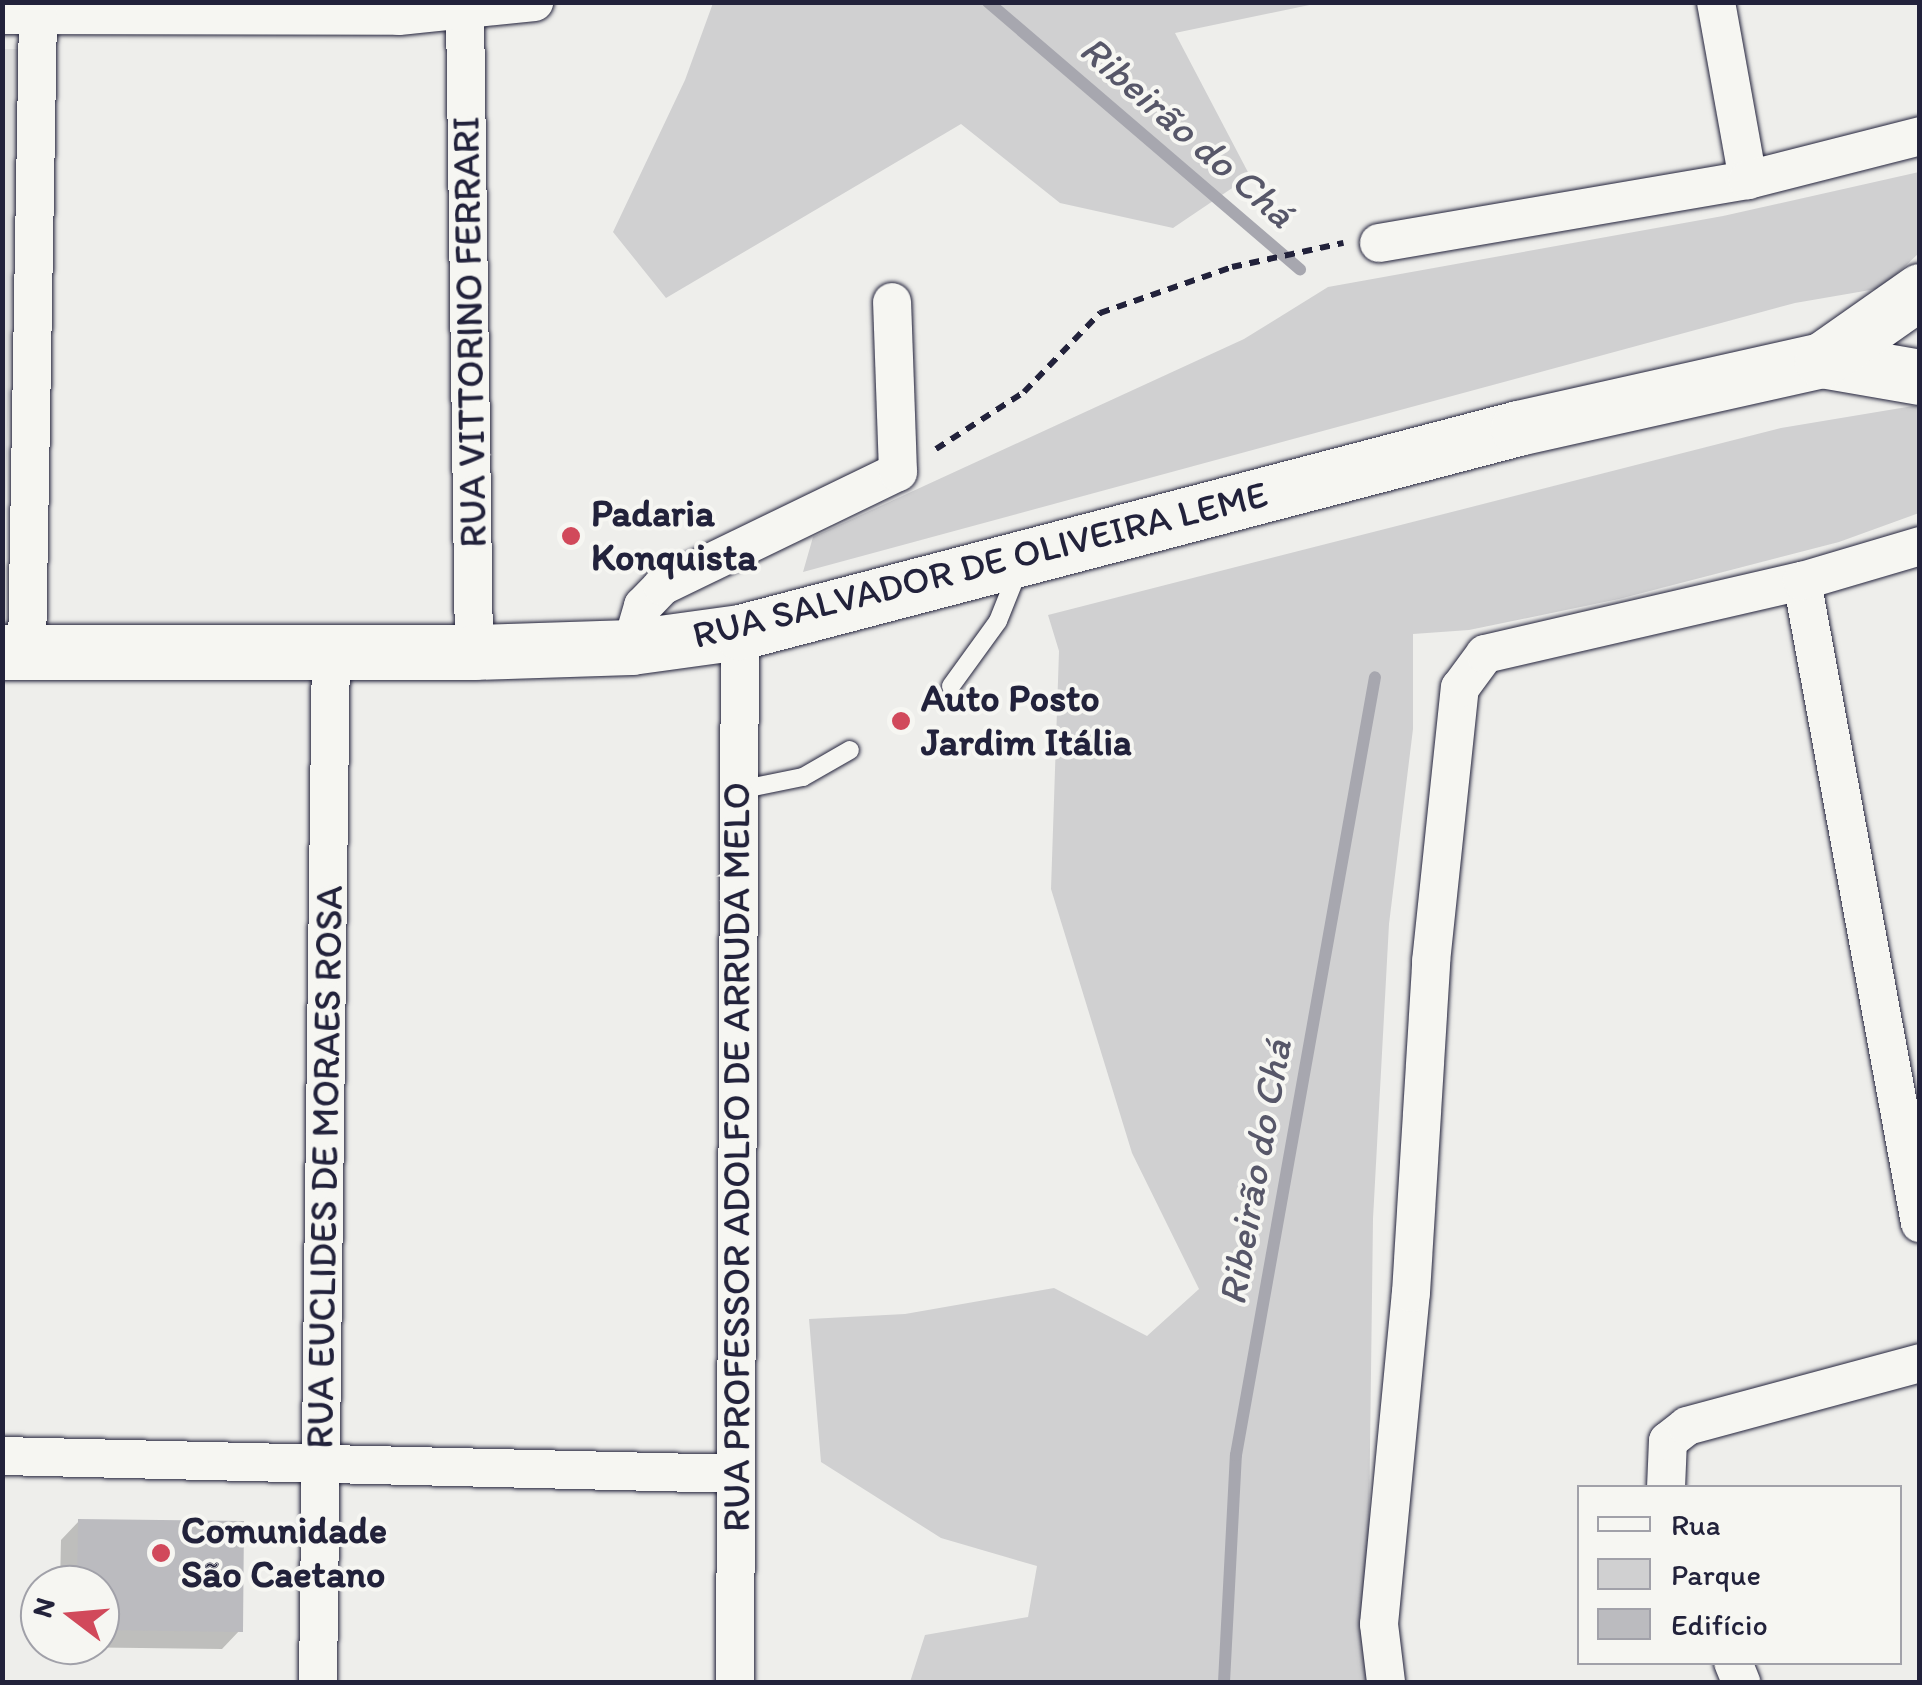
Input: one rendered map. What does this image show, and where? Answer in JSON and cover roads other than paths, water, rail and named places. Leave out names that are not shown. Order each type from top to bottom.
[{"type":"main road","points":[[1822,360],[1920,291]]},
{"type":"main road","name":"RUA SALVADOR DE OLIVEIRA LEME","points":[[15,651],[474,652],[631,647],[740,632],[1518,428],[1822,360]]},
{"type":"main road","points":[[1822,360],[1920,377]]},
{"type":"street","points":[[15,651],[20,15],[466,12],[534,2]]},
{"type":"street","points":[[1716,2],[1748,180]]},
{"type":"street","name":"RUA VITTORINO FERRARI","points":[[466,12],[474,652]]},
{"type":"street","points":[[1379,243],[1748,180],[1920,136]]},
{"type":"street","points":[[631,647],[643,606],[662,586],[898,472],[892,302]]},
{"type":"street","points":[[1386,1682],[1379,1624],[1411,1293],[1431,962],[1460,688],[1485,654],[1802,581],[1920,546]]},
{"type":"street","points":[[1802,581],[1920,1223]]},
{"type":"street","name":"RUA PROFESSOR ADOLFO DE ARRUDA MELO","points":[[735,1682],[740,632]]},
{"type":"street","name":"RUA EUCLIDES DE MORAES ROSA","points":[[318,1682],[331,652]]},
{"type":"street","points":[[1666,1485],[1668,1442],[1687,1426],[1920,1363]]},
{"type":"street","points":[[2,1456],[736,1474]]},
{"type":"lane","points":[[951,686],[998,621],[1023,558]]},
{"type":"lane","points":[[739,790],[802,776],[850,750]]},
{"type":"waterway","name":"Ribeirão do Chá","points":[[988,2],[1300,269]]},
{"type":"waterway","name":"Ribeirão do Chá","points":[[1224,1682],[1236,1455],[1375,677]]},
{"type":"place","name":"Padaria Konquista","points":[[571,536]]},
{"type":"place","name":"Auto Posto Jardim Itália","points":[[901,721]]},
{"type":"place","name":"Comunidade São Caetano","points":[[161,1553]]}]
